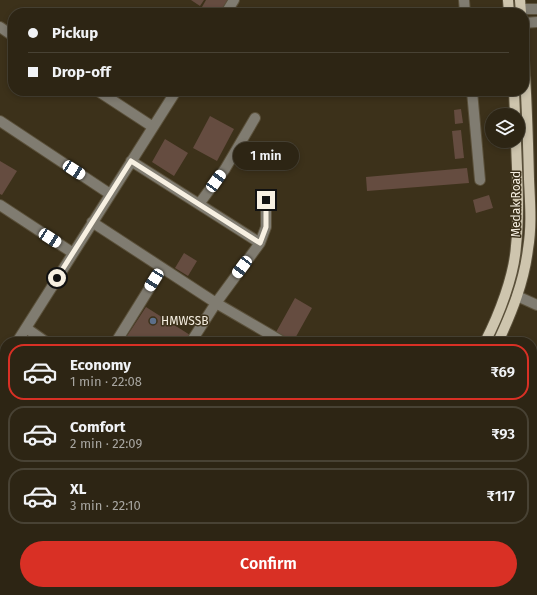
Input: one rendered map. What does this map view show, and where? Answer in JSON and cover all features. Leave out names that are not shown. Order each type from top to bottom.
[{"type":"main road","points":[[514,96],[515,108]]},
{"type":"main road","name":"Medak Road","points":[[500,337],[517,296],[534,222],[526,96]]},
{"type":"main road","name":"Medak Road","points":[[487,337],[501,306],[516,248],[518,225],[516,148]]},
{"type":"street","points":[[521,7],[537,9]]},
{"type":"street","points":[[106,96],[153,127]]},
{"type":"street","points":[[20,337],[173,96]]},
{"type":"street","points":[[472,96],[480,180]]},
{"type":"street","points":[[199,204],[225,169],[255,118]]},
{"type":"street","points":[[0,121],[110,194]]},
{"type":"street","points":[[131,161],[260,243]]},
{"type":"street","points":[[194,337],[216,303],[260,243],[266,227],[266,200]]},
{"type":"street","points":[[2,211],[73,253]]},
{"type":"street","points":[[92,222],[216,303],[272,337]]},
{"type":"street","points":[[119,337],[162,268]]},
{"type":"street","points":[[517,296],[537,305]]},
{"type":"street","points":[[26,328],[39,337]]},
{"type":"building","points":[[191,0],[204,0],[200,6]]},
{"type":"building","points":[[206,0],[228,0],[222,8],[202,7]]},
{"type":"building","points":[[461,109],[463,123],[455,124],[454,110]]},
{"type":"building","points":[[210,116],[234,129],[217,161],[193,148]]},
{"type":"building","points":[[461,130],[464,158],[455,159],[452,131]]},
{"type":"building","points":[[165,139],[188,153],[174,176],[152,162]]},
{"type":"building","points":[[0,161],[17,171],[2,195],[0,194]]},
{"type":"building","points":[[467,168],[469,183],[367,191],[366,177]]},
{"type":"building","points":[[489,195],[493,208],[476,213],[473,200]]},
{"type":"building","points":[[184,253],[197,261],[188,276],[175,268]]},
{"type":"building","points":[[295,298],[312,308],[296,337],[281,337],[275,334]]},
{"type":"building","name":"HMWSSB","points":[[146,307],[190,335],[189,337],[126,337]]},
{"type":"place","name":"HMWSSB","points":[[153,321]]},
{"type":"route","points":[[57,278],[131,161],[260,243],[266,227],[266,200]]}]
